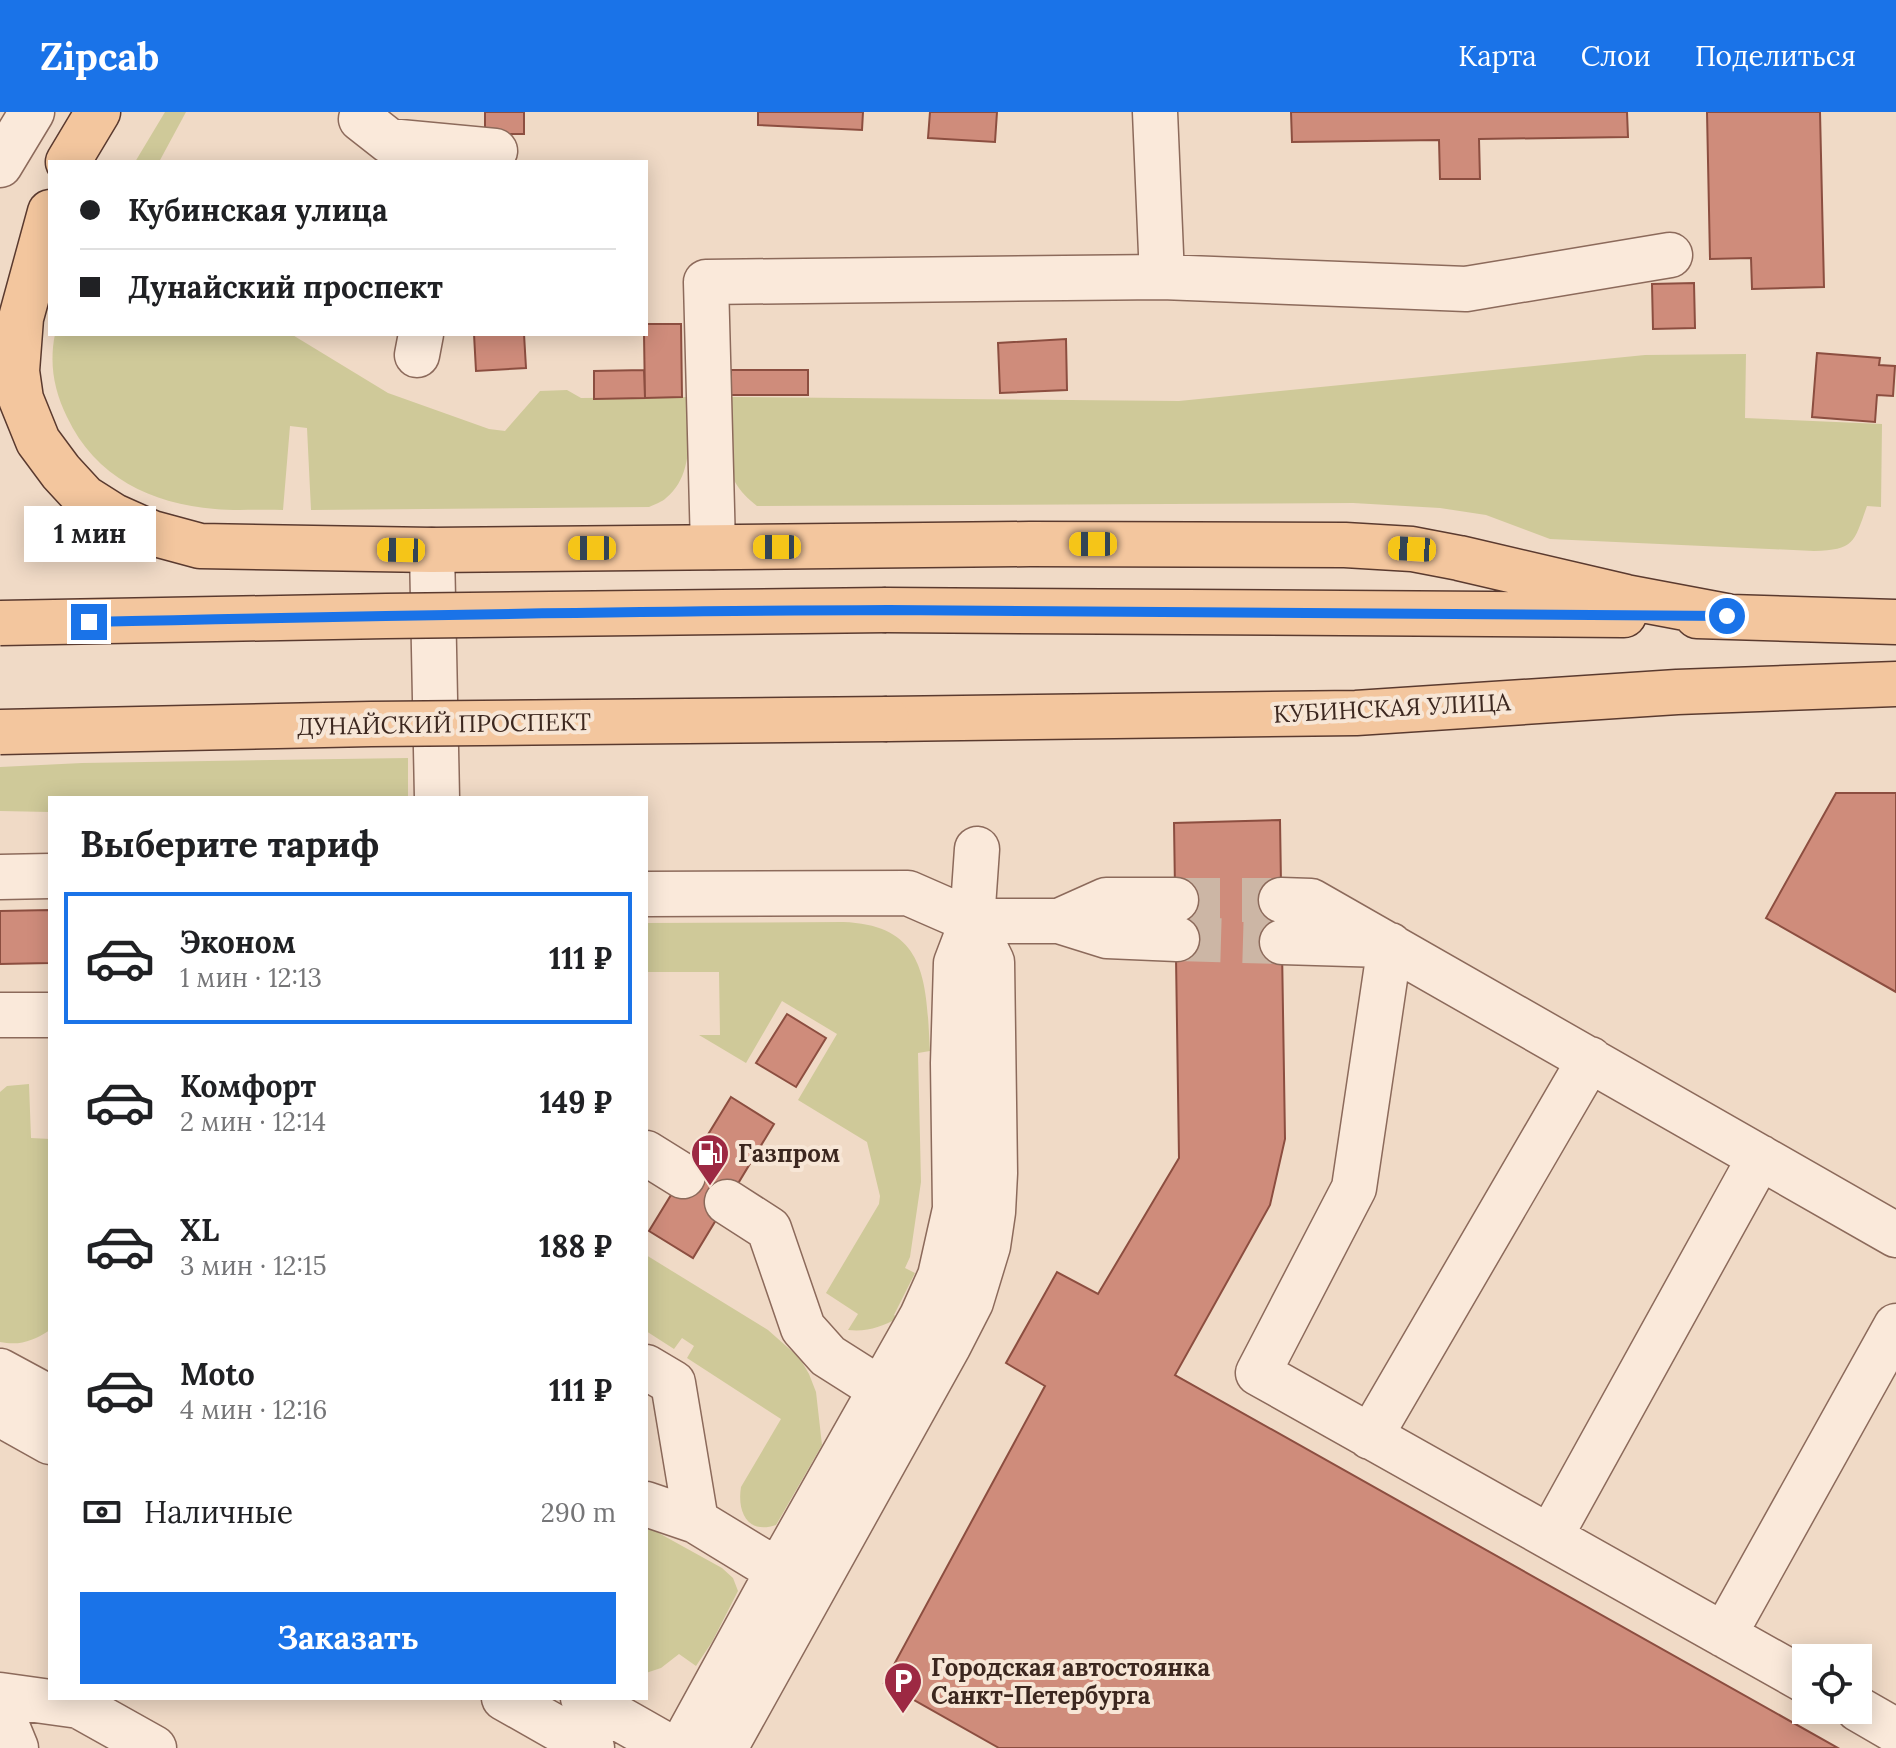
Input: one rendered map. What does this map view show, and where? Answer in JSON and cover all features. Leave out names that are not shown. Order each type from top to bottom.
[{"type":"main road","points":[[69,160],[98,112]]},
{"type":"main road","points":[[0,275],[48,195]]},
{"type":"main road","points":[[48,219],[21,318],[17,371],[21,399],[38,441],[84,497],[114,516],[152,533],[200,546],[432,550],[1046,544],[1345,545],[1412,549],[1626,597],[1727,616]]},
{"type":"main road","points":[[0,623],[886,610],[1727,616],[1896,622]]},
{"type":"main road","name":"КУБИНСКАЯ УЛИЦА","points":[[887,719],[1356,713],[1677,692],[1896,684]]},
{"type":"main road","name":"ДУНАЙСКИЙ ПРОСПЕКТ","points":[[0,732],[371,724],[887,719]]},
{"type":"street","points":[[0,165],[32,112]]},
{"type":"street","points":[[1155,112],[1162,277]]},
{"type":"street","points":[[377,138],[495,151]]},
{"type":"street","points":[[713,547],[706,282],[1162,277],[1466,289],[1670,255]]},
{"type":"street","points":[[432,550],[437,796]]},
{"type":"street","points":[[681,1748],[922,1316],[940,1276],[955,1209],[953,1063],[956,963],[972,921],[977,849]]},
{"type":"street","points":[[0,877],[48,876]]},
{"type":"street","points":[[648,894],[908,893],[972,921],[1059,921],[1106,900],[1176,919]]},
{"type":"street","points":[[725,1748],[949,1345],[971,1302],[988,1246],[995,1173],[992,962],[972,921]]},
{"type":"street","points":[[1282,921],[1390,945],[1896,1235]]},
{"type":"street","points":[[1390,945],[1354,1188],[1258,1373],[1792,1673]]},
{"type":"street","points":[[0,1015],[48,1015]]},
{"type":"street","points":[[1370,1437],[1590,1059]]},
{"type":"street","points":[[648,1154],[683,1176]]},
{"type":"street","points":[[1550,1537],[1760,1157]]},
{"type":"street","points":[[727,1202],[769,1229],[803,1328],[828,1356],[880,1389]]},
{"type":"street","points":[[1724,1635],[1896,1326]]},
{"type":"street","points":[[648,1368],[673,1383],[662,1417],[696,1521]]},
{"type":"street","points":[[0,1371],[37,1411]]},
{"type":"street","points":[[648,1505],[696,1521],[778,1571]]},
{"type":"street","points":[[0,1695],[79,1706],[154,1748]]},
{"type":"street","points":[[508,1700],[592,1748]]},
{"type":"street","points":[[587,1700],[671,1748]]},
{"type":"street","points":[[0,1709],[16,1748]]},
{"type":"street","points":[[1872,1717],[1896,1731]]},
{"type":"shaded area","points":[[165,112],[186,112],[160,160],[136,160]]},
{"type":"shaded area","points":[[55,336],[294,336],[388,393],[489,429],[505,431],[540,391],[567,390],[581,398],[689,397],[686,465],[675,488],[649,507],[311,510],[307,428],[290,426],[283,510],[223,510],[192,506],[148,494],[128,484],[93,456],[79,438],[59,397],[54,377]]},
{"type":"shaded area","points":[[1746,354],[1745,418],[1882,424],[1881,507],[1867,506],[1855,536],[1845,546],[1814,551],[1550,539],[1486,515],[1440,508],[1353,503],[757,506],[737,485],[730,464],[730,397],[1179,401],[1645,355]]},
{"type":"shaded area","points":[[408,758],[408,796],[48,796],[48,812],[0,811],[0,767]]},
{"type":"shaded area","points":[[843,922],[871,926],[892,934],[907,946],[917,962],[923,981],[930,1051],[918,1053],[921,1182],[910,1257],[905,1268],[915,1273],[894,1315],[898,1318],[880,1326],[848,1330],[858,1314],[826,1293],[879,1204],[880,1196],[867,1142],[798,1100],[837,1034],[782,1001],[746,1063],[699,1035],[720,1035],[719,972],[648,972],[648,923]]},
{"type":"shaded area","points":[[29,1084],[31,1138],[48,1139],[48,1331],[26,1342],[14,1343],[0,1342],[0,1092],[7,1086]]},
{"type":"shaded area","points":[[648,1256],[768,1330],[794,1353],[809,1374],[816,1392],[822,1445],[776,1525],[758,1527],[751,1524],[743,1512],[740,1496],[741,1487],[781,1419],[687,1358],[694,1346],[682,1338],[674,1349],[648,1332]]},
{"type":"shaded area","points":[[648,1527],[722,1568],[733,1578],[738,1591],[696,1666],[679,1654],[661,1668],[648,1672]]},
{"type":"building","points":[[485,112],[524,112],[524,134],[485,134]]},
{"type":"building","points":[[758,112],[863,112],[862,130],[758,125]]},
{"type":"building","points":[[930,112],[997,112],[995,142],[928,138]]},
{"type":"building","points":[[1291,112],[1627,112],[1628,137],[1479,139],[1480,179],[1440,179],[1439,140],[1292,142]]},
{"type":"building","points":[[1707,112],[1820,112],[1824,287],[1752,289],[1751,258],[1710,259]]},
{"type":"building","points":[[1694,283],[1695,328],[1653,329],[1652,284]]},
{"type":"building","points":[[648,324],[681,324],[682,397],[645,398],[644,336],[648,336]]},
{"type":"building","points":[[474,336],[524,336],[526,368],[476,371]]},
{"type":"building","points":[[1066,339],[1067,390],[1000,393],[998,343]]},
{"type":"building","points":[[1817,353],[1880,358],[1879,365],[1895,366],[1893,396],[1877,395],[1875,422],[1812,417]]},
{"type":"building","points":[[644,370],[645,398],[594,399],[594,371]]},
{"type":"building","points":[[731,370],[808,370],[808,395],[731,395]]},
{"type":"building","points":[[1836,793],[1896,793],[1896,992],[1766,918]]},
{"type":"building","points":[[1280,820],[1285,1139],[1270,1205],[1175,1375],[1838,1748],[999,1748],[884,1683],[1045,1386],[1006,1363],[1057,1272],[1098,1294],[1179,1158],[1174,823]]},
{"type":"building","points":[[48,910],[48,963],[0,964],[0,911]]},
{"type":"building","points":[[787,1014],[826,1038],[796,1087],[756,1063]]},
{"type":"building","points":[[731,1097],[774,1124],[693,1258],[649,1231]]},
{"type":"tunnel","points":[[1176,900],[1281,900]]},
{"type":"tunnel","points":[[1177,939],[1282,942]]},
{"type":"place","name":"Газпром","points":[[710,1187]]},
{"type":"place","name":"Городская автостоянка Санкт-Петербурга","points":[[903,1715]]},
{"type":"route","points":[[89,622],[886,610],[1727,616]]}]
